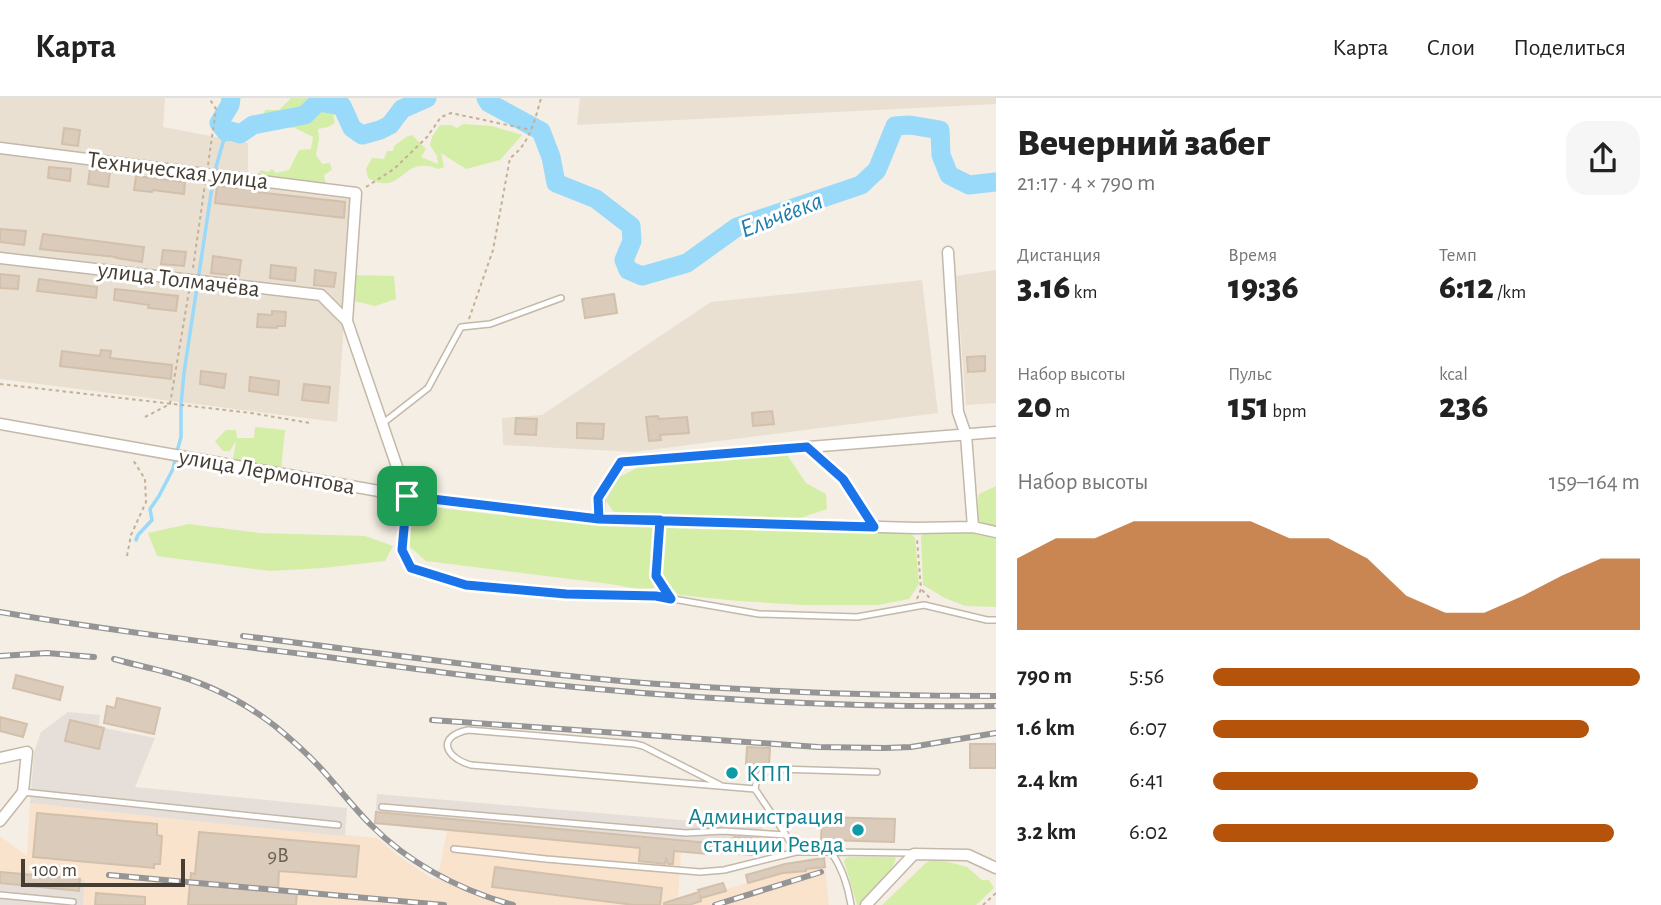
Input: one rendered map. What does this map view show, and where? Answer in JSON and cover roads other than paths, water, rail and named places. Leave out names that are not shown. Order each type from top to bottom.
[{"type":"street","name":"Техническая улица","points":[[0,148],[356,193],[347,321]]},
{"type":"street","points":[[948,252],[958,412],[966,435],[973,527]]},
{"type":"street","name":"улица Толмачёва","points":[[0,258],[321,295],[347,321]]},
{"type":"street","points":[[347,321],[407,496]]},
{"type":"street","name":"улица Лермонтова","points":[[0,425],[407,496],[599,519],[916,528],[973,527],[996,532]]},
{"type":"street","points":[[599,519],[598,498],[621,462],[996,432]]},
{"type":"street","points":[[0,758],[27,752],[23,792],[0,821]]},
{"type":"street","points":[[866,905],[914,853],[968,855],[996,868]]},
{"type":"lane","points":[[382,424],[428,388],[461,327],[490,324],[561,298]]},
{"type":"lane","points":[[407,496],[402,550],[411,568],[466,585],[566,594],[656,596],[759,614],[857,617],[924,605],[996,620]]},
{"type":"lane","points":[[720,785],[635,744],[468,730],[457,732],[449,738],[447,746],[455,758],[471,765],[755,789]]},
{"type":"lane","points":[[796,852],[755,789],[756,779],[760,774],[778,769],[877,772]]},
{"type":"lane","points":[[23,792],[338,825]]},
{"type":"lane","points":[[382,807],[686,833],[723,831],[786,835]]},
{"type":"lane","points":[[454,849],[559,861],[700,872],[724,870],[796,852],[914,853]]},
{"type":"lane","points":[[831,852],[842,869],[851,905]]},
{"type":"lane","points":[[0,895],[73,902]]},
{"type":"waterway","name":"Ельчёвка","points":[[231,98],[230,105],[219,123],[226,132],[240,134],[253,125],[305,115],[318,102],[342,106],[352,128],[362,135],[390,125],[402,109],[427,98]]},
{"type":"waterway","name":"Ельчёвка","points":[[486,98],[489,103],[541,131],[551,157],[556,183],[596,199],[631,226],[632,241],[624,260],[628,270],[642,276],[687,263],[737,227],[861,185],[877,170],[895,126],[910,125],[940,130],[941,155],[949,175],[969,185],[996,182]]},
{"type":"waterway","points":[[136,540],[152,520],[150,509],[173,469],[181,437],[184,373],[214,174],[226,132]]},
{"type":"railway","points":[[0,612],[200,641],[575,687],[815,703],[996,706]]},
{"type":"railway","points":[[243,636],[658,684],[827,693],[996,696]]},
{"type":"railway","points":[[0,656],[47,653],[94,657]]},
{"type":"railway","points":[[114,659],[194,681],[250,708],[301,748],[371,825],[402,852],[455,883],[513,905]]},
{"type":"railway","points":[[432,720],[818,747],[911,747],[996,733]]},
{"type":"railway","points":[[715,905],[821,872]]},
{"type":"railway","points":[[109,875],[444,905]]},
{"type":"place","name":"КПП","points":[[732,773]]},
{"type":"place","name":"Администрация станции Ревда","points":[[858,830]]}]
